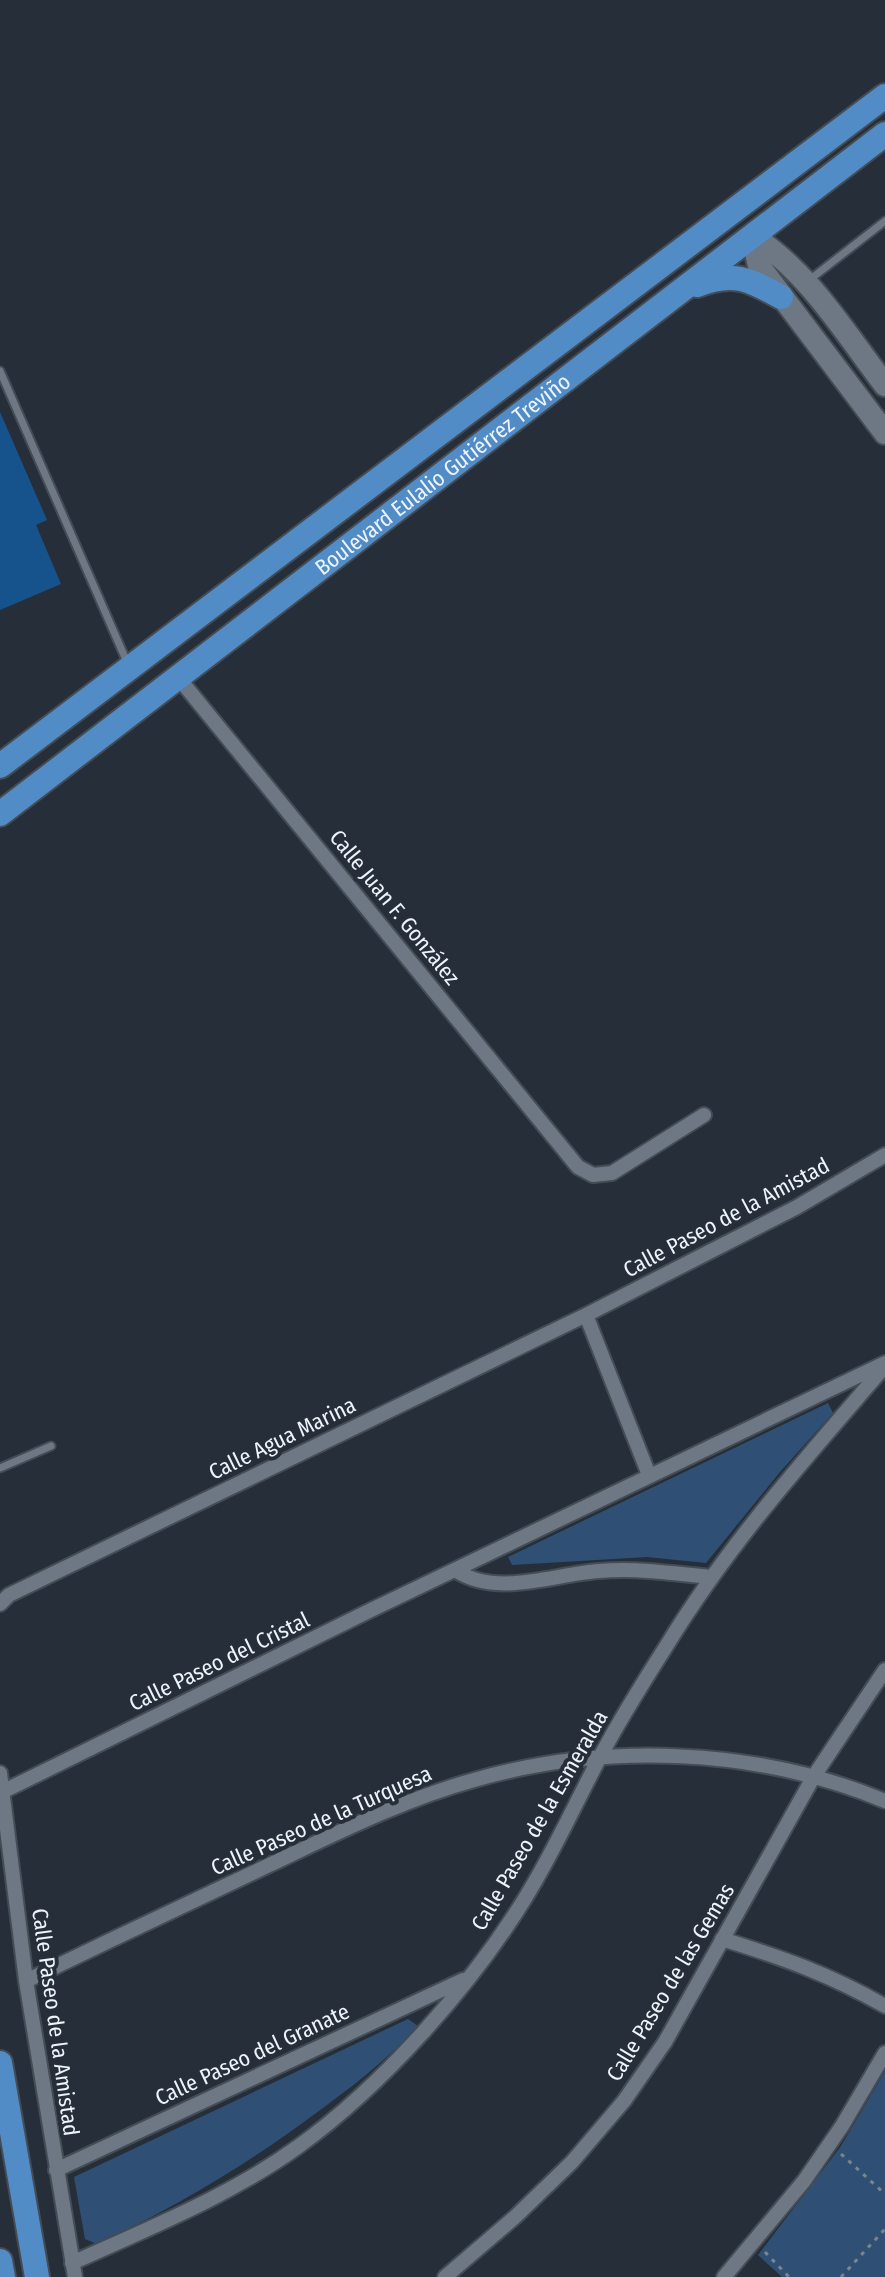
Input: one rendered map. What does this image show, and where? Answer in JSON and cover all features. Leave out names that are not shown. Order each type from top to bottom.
[{"type":"main road","name":"Boulevard Eulalio Gutiérrez Treviño","points":[[0,766],[885,96]]},
{"type":"main road","name":"Boulevard Eulalio Gutiérrez Treviño","points":[[1,812],[885,134]]},
{"type":"main road","points":[[829,139],[819,154],[763,206],[754,223],[752,236],[759,266],[885,433]]},
{"type":"main road","points":[[664,265],[736,233],[752,236],[777,251],[806,283],[885,385]]},
{"type":"main road","points":[[676,293],[710,279],[727,277],[756,283],[781,297]]},
{"type":"main road","points":[[0,2063],[37,2277]]},
{"type":"main road","points":[[0,2261],[3,2277]]},
{"type":"street","name":"Calle Juan F. González","points":[[177,676],[578,1167],[593,1175],[612,1173],[704,1115]]},
{"type":"street","name":"Calle Paseo de la Amistad","points":[[586,1315],[797,1207],[885,1155]]},
{"type":"street","points":[[586,1315],[649,1475]]},
{"type":"street","name":"Calle Agua Marina","points":[[0,1604],[9,1595],[586,1315]]},
{"type":"street","name":"Calle Paseo del Cristal","points":[[2,1792],[649,1475],[885,1364]]},
{"type":"street","name":"Calle Paseo de la Esmeralda","points":[[74,2270],[243,2182],[300,2146],[367,2088],[420,2034],[494,1945],[525,1899],[565,1830],[600,1756],[710,1577],[755,1517],[885,1364]]},
{"type":"street","points":[[455,1570],[467,1578],[485,1583],[598,1571],[647,1570],[710,1577]]},
{"type":"street","name":"Calle Paseo de las Gemas","points":[[445,2277],[515,2217],[572,2162],[624,2101],[665,2042],[814,1776],[885,1670]]},
{"type":"street","name":"Calle Paseo de la Turquesa","points":[[26,1981],[410,1801],[476,1779],[600,1756],[672,1756],[814,1776],[885,1801]]},
{"type":"street","name":"Calle Paseo de la Amistad","points":[[0,1773],[26,1981],[74,2270]]},
{"type":"street","points":[[722,1939],[800,1963],[844,1982],[885,2006]]},
{"type":"street","name":"Calle Paseo del Granate","points":[[56,2170],[467,1978]]},
{"type":"street","points":[[724,2277],[804,2181],[842,2126],[885,2053]]},
{"type":"lane","points":[[806,283],[885,221]]},
{"type":"lane","points":[[0,371],[130,668]]},
{"type":"lane","points":[[0,1468],[51,1446]]},
{"type":"path","points":[[841,2154],[885,2194]]},
{"type":"path","points":[[841,2277],[885,2229]]},
{"type":"shaded area","points":[[828,1403],[833,1413],[706,1563],[647,1557],[512,1565],[508,1557]]},
{"type":"shaded area","points":[[408,2019],[418,2026],[382,2061],[263,2150],[183,2200],[126,2230],[97,2244],[85,2239],[74,2177]]},
{"type":"shaded area","points":[[885,2071],[885,2277],[782,2277],[758,2255],[841,2146]]},
{"type":"building","points":[[0,412],[47,520],[36,525],[61,584],[0,610]]}]
